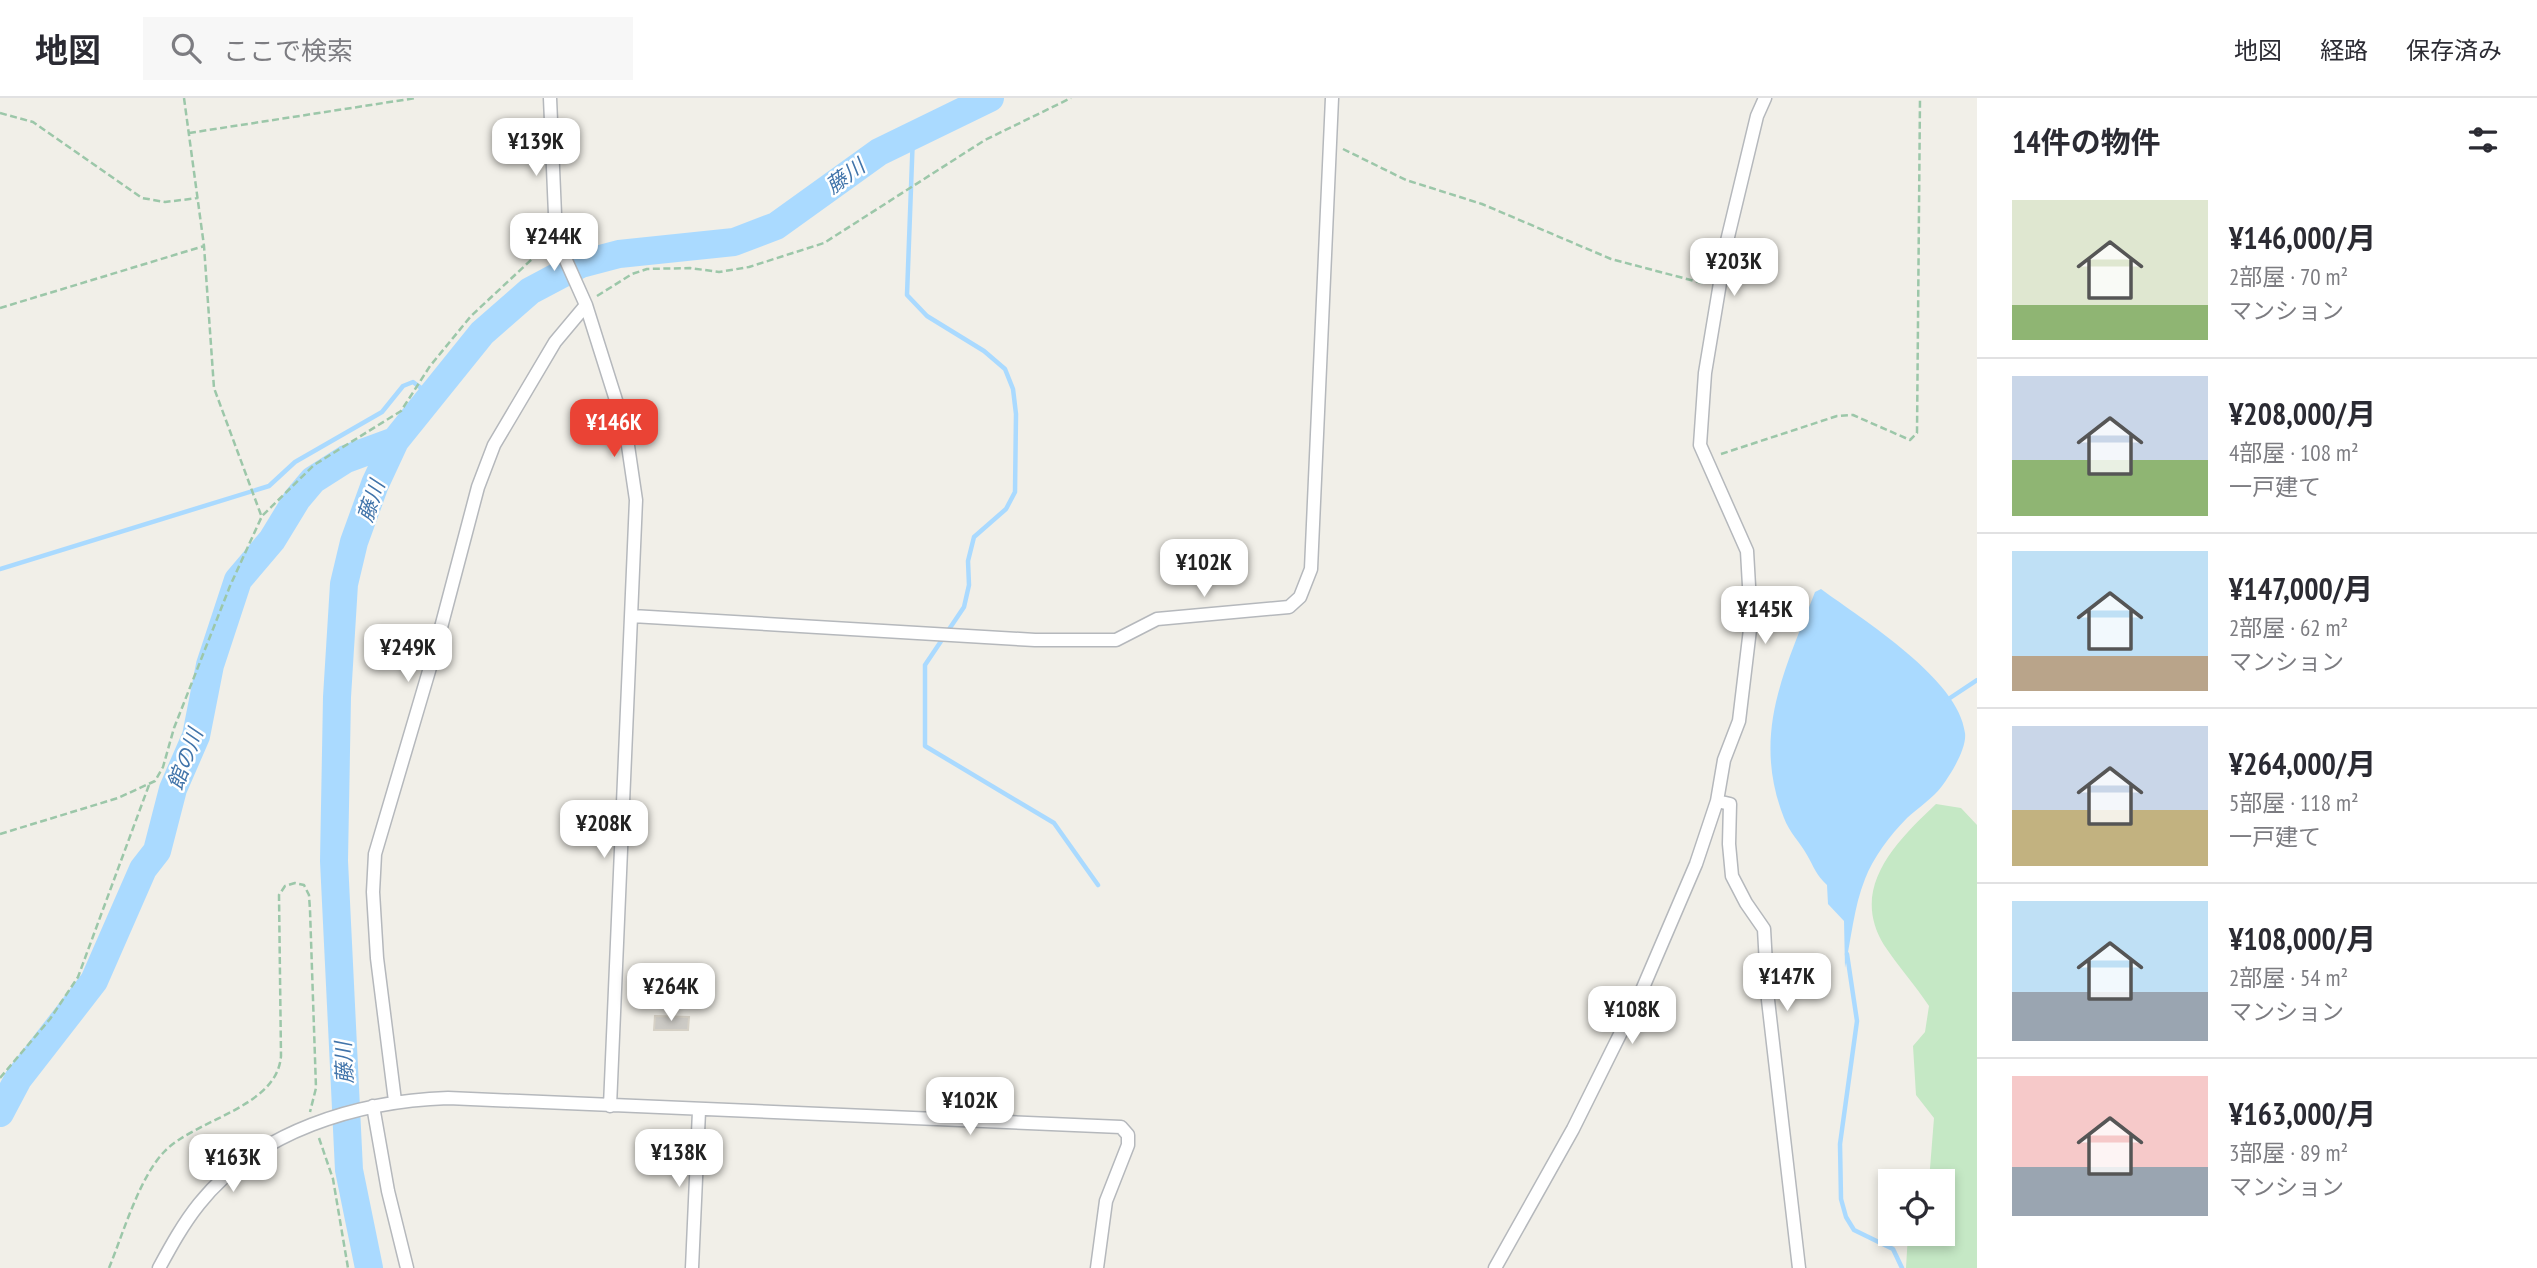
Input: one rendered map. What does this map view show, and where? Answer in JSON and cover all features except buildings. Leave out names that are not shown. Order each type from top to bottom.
[{"type":"street","points":[[550,98],[559,243],[586,304],[626,432],[635,486],[632,616],[610,1106]]},
{"type":"street","points":[[632,616],[1035,640],[1116,640],[1157,619],[1289,607],[1300,597],[1311,569],[1332,98]]},
{"type":"street","points":[[1495,1268],[1573,1129],[1642,990],[1696,864],[1717,801],[1724,760],[1738,720],[1751,621],[1747,551],[1736,520],[1704,459],[1700,445],[1705,373],[1719,288],[1757,116],[1765,98]]},
{"type":"street","points":[[395,1101],[377,958],[373,892],[375,854],[434,654],[478,487],[494,445],[555,342],[586,304]]},
{"type":"street","points":[[1717,801],[1730,804],[1729,844],[1732,876],[1764,929],[1768,1000],[1799,1268]]},
{"type":"street","points":[[159,1268],[186,1221],[226,1178],[254,1153],[282,1137],[369,1107],[395,1101],[448,1098],[699,1111],[1121,1127],[1128,1135],[1128,1145],[1106,1201],[1097,1268]]},
{"type":"street","points":[[369,1107],[407,1268]]},
{"type":"street","points":[[692,1268],[699,1111]]},
{"type":"path","points":[[184,98],[204,246],[214,388],[262,516]]},
{"type":"path","points":[[189,133],[416,98]]},
{"type":"path","points":[[586,304],[609,287],[647,269],[690,268],[719,272],[749,267],[824,243],[985,140],[1071,98]]},
{"type":"path","points":[[1704,459],[1837,416],[1853,415],[1910,440],[1917,433],[1920,98]]},
{"type":"path","points":[[0,113],[33,122],[142,198],[165,202],[198,198]]},
{"type":"path","points":[[1329,143],[1406,180],[1482,204],[1611,259],[1719,288]]},
{"type":"path","points":[[0,1078],[50,1019],[78,976],[149,785],[163,767],[174,728],[230,586],[262,516],[276,498],[322,459],[401,411],[430,366],[471,316],[559,243]]},
{"type":"path","points":[[0,308],[204,246]]},
{"type":"path","points":[[0,834],[149,785]]},
{"type":"path","points":[[109,1268],[149,1175],[165,1151],[256,1098],[278,1069],[279,895],[285,886],[293,884],[304,886],[309,895],[316,1088],[310,1112],[320,1123],[348,1268]]},
{"type":"green space","points":[[1936,804],[1961,808],[1977,825],[1977,1268],[1906,1268],[1907,1246],[1955,1246],[1955,1169],[1930,1169],[1934,1118],[1916,1095],[1913,1046],[1925,1032],[1929,1006],[1884,945],[1875,924],[1872,904],[1882,867],[1906,834]]},
{"type":"water","points":[[1821,589],[1883,634],[1928,672],[1946,692],[1959,713],[1965,733],[1961,753],[1946,781],[1894,832],[1868,871],[1858,900],[1845,968],[1844,921],[1828,904],[1827,885],[1786,823],[1775,787],[1771,758],[1771,730],[1783,676],[1815,592]]},
{"type":"waterway","name":"藤川","points":[[369,1268],[349,1170],[334,861],[337,697],[344,584],[354,542],[375,484],[395,441],[482,333],[530,291],[581,264],[619,254],[734,242],[776,226],[879,152],[990,98]]},
{"type":"waterway","points":[[913,134],[907,295],[927,316],[984,351],[1005,369],[1013,389],[1016,414],[1015,492],[1006,509],[974,537],[968,561],[969,585],[964,607],[925,665],[925,746],[1054,823],[1098,885]]},
{"type":"waterway","points":[[0,569],[269,486],[295,462],[382,412],[403,386],[413,382],[432,396]]},
{"type":"waterway","name":"館の川","points":[[0,1113],[18,1079],[94,981],[143,869],[157,851],[173,789],[196,736],[210,665],[238,580],[272,540],[297,499],[313,480],[346,459],[395,441]]},
{"type":"waterway","points":[[1947,700],[1977,680]]},
{"type":"waterway","points":[[1847,954],[1857,1021],[1840,1144],[1841,1199],[1846,1217],[1854,1230],[1893,1249],[1902,1268]]}]
